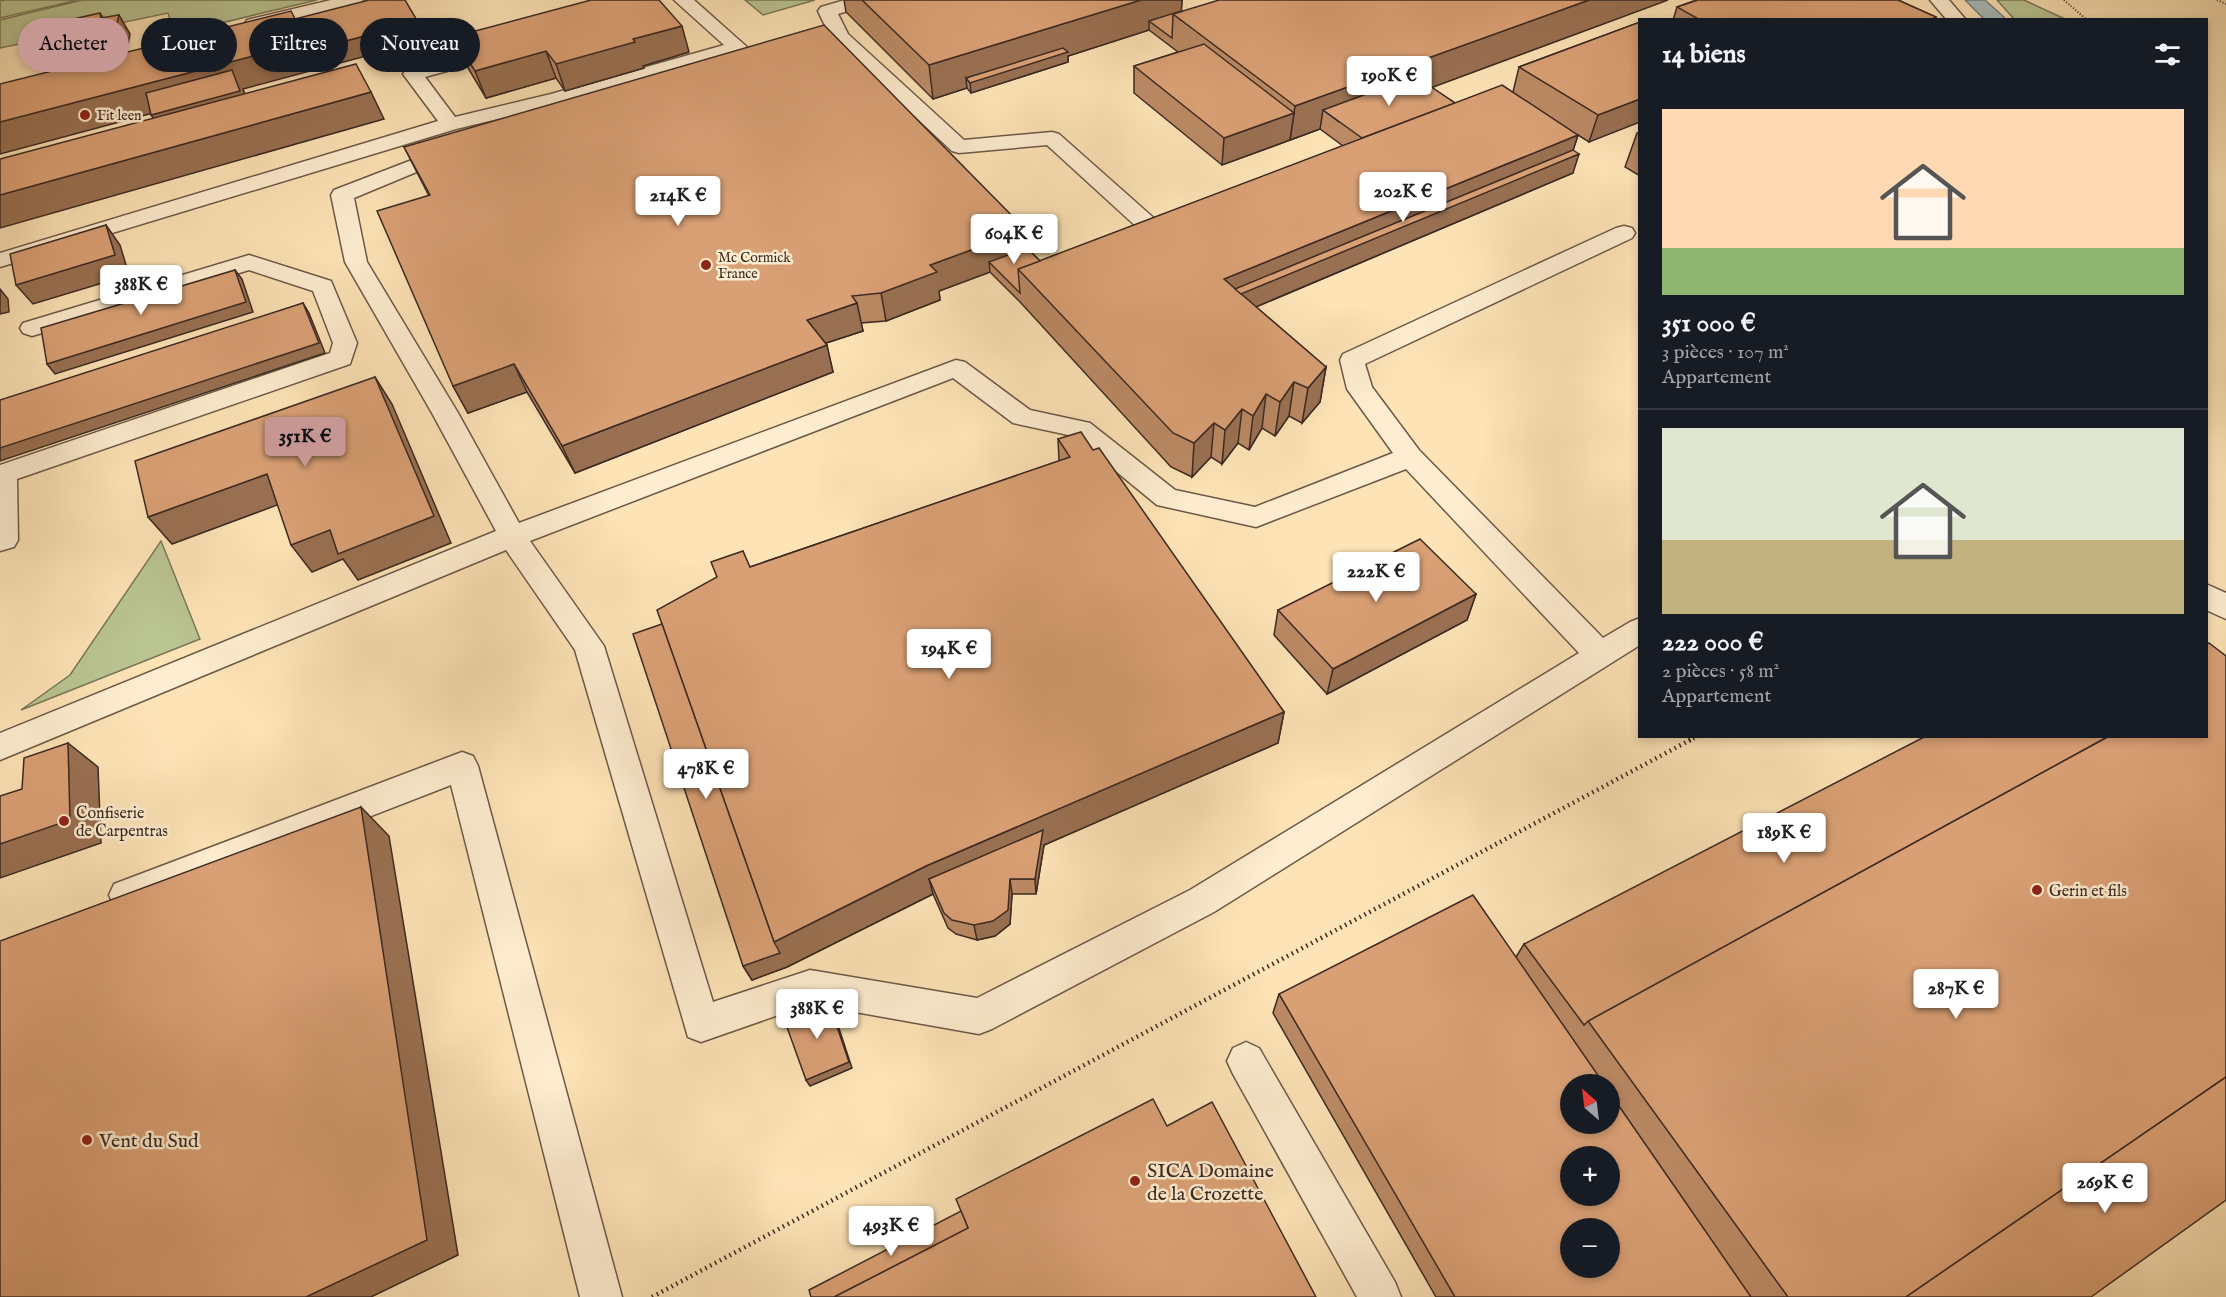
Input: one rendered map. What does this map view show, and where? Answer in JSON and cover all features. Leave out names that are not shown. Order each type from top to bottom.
[{"type":"lane","points":[[240,28],[354,0]]},
{"type":"lane","points":[[0,260],[450,124],[556,99],[738,47],[683,0],[660,6]]},
{"type":"lane","points":[[864,0],[827,11],[840,37],[959,147],[1052,138],[1148,225]]},
{"type":"lane","points":[[1939,0],[1955,18]]},
{"type":"lane","points":[[783,54],[840,37]]},
{"type":"lane","points":[[450,124],[413,74],[525,44]]},
{"type":"lane","points":[[692,82],[749,65]]},
{"type":"lane","points":[[476,147],[419,164],[342,195],[356,262],[445,413],[512,536],[589,646],[701,1024],[810,987],[979,1016],[1203,901],[1638,631]]},
{"type":"lane","points":[[1600,655],[1410,457],[1360,389],[1352,360],[1624,233]]},
{"type":"lane","points":[[0,541],[4,540],[3,474],[341,358],[345,343],[323,286],[249,261],[32,328]]},
{"type":"lane","points":[[0,747],[512,536],[956,368],[1022,417],[1081,429],[1167,498],[1256,517],[1410,457]]},
{"type":"lane","points":[[2208,596],[2226,608]]},
{"type":"lane","points":[[99,906],[462,766],[601,1297]]},
{"type":"lane","points":[[1246,1061],[1380,1297]]},
{"type":"path","points":[[2064,0],[2085,18]]},
{"type":"path","points":[[2217,0],[2226,4]]},
{"type":"path","points":[[652,1297],[1694,738]]},
{"type":"green space","points":[[78,0],[0,18],[0,1]]},
{"type":"green space","points":[[82,0],[317,0],[237,19],[170,18],[168,13],[129,21],[129,18],[18,18],[18,44],[0,48],[0,20]]},
{"type":"green space","points":[[745,0],[815,0],[763,15]]},
{"type":"green space","points":[[1997,0],[2024,0],[2063,18],[2013,18]]},
{"type":"green space","points":[[161,541],[200,639],[21,710],[70,675]]},
{"type":"shaded area","points":[[1965,0],[1985,0],[2005,18],[1983,18]]},
{"type":"building","points":[[369,0],[405,0],[416,18],[360,18],[360,37],[348,40],[348,18],[299,18]]},
{"type":"building","points":[[591,0],[659,0],[682,26],[556,64],[546,51],[480,70],[480,30]]},
{"type":"building","points":[[862,0],[1141,0],[929,65]]},
{"type":"building","points":[[1219,0],[1589,0],[1295,106],[1173,14]]},
{"type":"building","points":[[1698,0],[1898,0],[1936,17],[1696,18],[1677,7]]},
{"type":"building","points":[[291,11],[295,18],[263,18]]},
{"type":"building","points":[[1183,11],[1173,14],[1172,38],[1149,21]]},
{"type":"building","points":[[100,13],[101,18],[78,18]]},
{"type":"building","points":[[119,15],[118,18],[101,18]]},
{"type":"building","points":[[249,22],[249,57],[237,60],[237,25]]},
{"type":"building","points":[[1638,23],[1638,100],[1598,115],[1519,67]]},
{"type":"building","name":"Mc Cormick France","points":[[824,25],[1026,230],[930,265],[937,272],[881,293],[852,296],[857,303],[807,320],[827,345],[562,446],[514,364],[453,386],[377,211],[430,195],[404,147]]},
{"type":"building","points":[[1204,44],[1294,113],[1224,138],[1134,66]]},
{"type":"building","points":[[1063,48],[1068,52],[970,83],[966,78]]},
{"type":"building","points":[[141,49],[141,72],[192,72],[0,122],[0,84],[48,72],[129,72],[129,52]]},
{"type":"building","points":[[356,64],[371,92],[0,195],[0,159],[326,72],[348,72],[348,66]]},
{"type":"building","points":[[225,72],[233,72],[240,91],[151,115],[146,93]]},
{"type":"building","points":[[1415,76],[1455,103],[1362,138],[1323,110]]},
{"type":"building","points":[[1502,85],[1578,135],[1224,279],[1326,367],[1308,388],[1294,382],[1280,402],[1266,394],[1253,416],[1242,409],[1225,430],[1214,423],[1194,443],[1173,433],[1018,269]]},
{"type":"building","points":[[1573,150],[1579,154],[1241,294],[1235,289]]},
{"type":"building","points":[[106,225],[115,255],[16,285],[10,254]]},
{"type":"building","points":[[1027,248],[1040,261],[1018,269],[1020,293],[989,262]]},
{"type":"building","points":[[235,270],[246,302],[47,364],[41,328]]},
{"type":"building","points":[[303,303],[319,343],[0,448],[0,400]]},
{"type":"building","points":[[375,377],[434,516],[338,554],[330,530],[291,545],[267,474],[148,517],[135,461]]},
{"type":"building","points":[[1081,432],[1093,450],[1099,448],[1284,712],[926,866],[774,942],[657,610],[717,577],[711,562],[743,551],[750,567],[1070,457],[1058,439]]},
{"type":"building","points":[[1420,539],[1476,594],[1333,669],[1278,610]]},
{"type":"building","points":[[662,624],[774,942],[780,953],[743,966],[633,634]]},
{"type":"building","name":"Gerin et fils","points":[[2208,644],[2226,656],[2226,1077],[1906,1297],[1788,1297],[1588,1021],[2105,738],[2208,738]]},
{"type":"building","points":[[1922,738],[2105,738],[1584,1025],[1524,944]]},
{"type":"building","points":[[68,743],[70,820],[0,844],[0,796],[22,789],[24,758]]},
{"type":"building","points":[[361,807],[427,1240],[306,1297],[0,1297],[0,941]]},
{"type":"building","points":[[1043,830],[1035,879],[1010,879],[1008,910],[993,921],[974,925],[952,920],[944,913],[929,879]]},
{"type":"building","points":[[1473,895],[1597,1074],[1560,1074],[1560,1134],[1620,1134],[1620,1107],[1751,1297],[1455,1297],[1279,994]]},
{"type":"building","points":[[828,1000],[849,1062],[806,1080],[784,1019]]},
{"type":"building","points":[[2226,1077],[2226,1200],[2091,1297],[1906,1297]]},
{"type":"building","name":"SICA Domaine de la Crozette","points":[[1153,1099],[1167,1126],[1212,1102],[1316,1297],[834,1297],[968,1228],[956,1199]]},
{"type":"building","points":[[961,1211],[968,1228],[834,1297],[811,1297],[809,1290]]},
{"type":"place","name":"Fit leen","points":[[85,115]]},
{"type":"place","name":"Mc Cormick France","points":[[706,265]]},
{"type":"place","name":"Confiserie de Carpentras","points":[[64,821]]},
{"type":"place","name":"Gerin et fils","points":[[2037,890]]},
{"type":"place","name":"Vent du Sud","points":[[87,1140]]},
{"type":"place","name":"SICA Domaine de la Crozette","points":[[1135,1181]]}]
